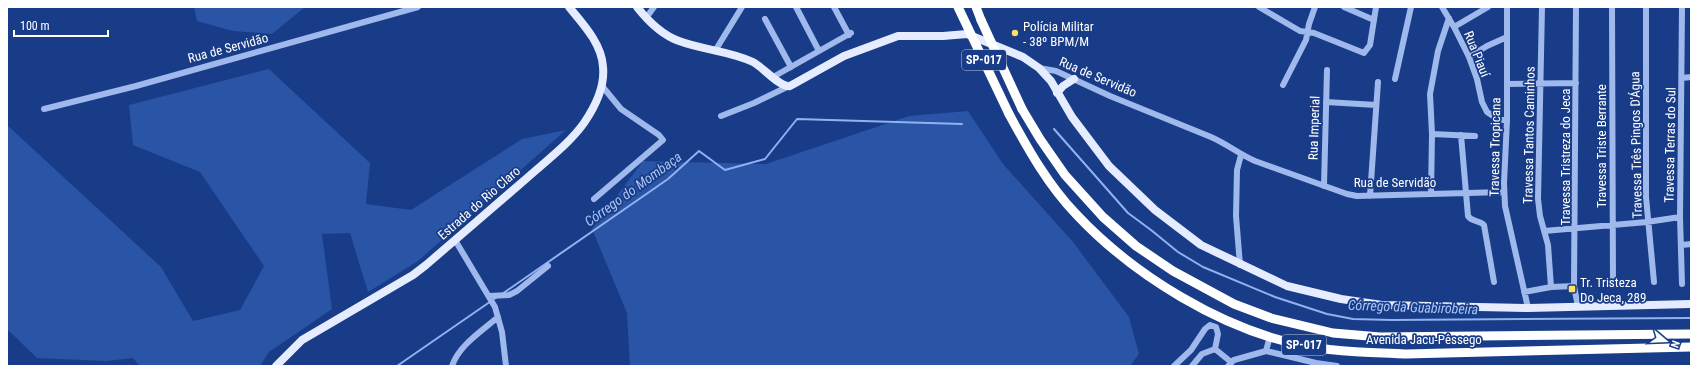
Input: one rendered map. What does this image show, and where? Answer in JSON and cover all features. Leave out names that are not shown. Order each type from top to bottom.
[{"type":"highway","name":"Avenida Jacu-Pêssego","points":[[958,7],[1009,114],[1033,158],[1075,214],[1102,241],[1135,266],[1198,306],[1230,322],[1270,336],[1306,346],[1361,352],[1406,354],[1691,347]]},
{"type":"highway","name":"Avenida Jacu-Pêssego","points":[[976,7],[1022,109],[1040,139],[1065,175],[1103,217],[1136,246],[1173,271],[1234,304],[1271,318],[1332,333],[1380,337],[1691,334]]},
{"type":"main road","name":"Estrada do Rio Claro","points":[[276,366],[302,340],[413,275],[572,136],[584,123],[602,86],[602,56],[591,36],[569,7]]},
{"type":"main road","points":[[637,7],[646,18],[663,33],[678,41],[754,62],[787,87]]},
{"type":"main road","name":"Rua de Servidão","points":[[787,87],[844,56],[898,36],[943,36],[967,34],[1023,57],[1039,68]]},
{"type":"main road","points":[[1039,68],[1051,81],[1072,117],[1109,166],[1155,210],[1201,245],[1240,265],[1287,286],[1341,299],[1382,305],[1528,308],[1691,304]]},
{"type":"main road","points":[[1057,93],[1063,86],[1074,79]]},
{"type":"street","name":"Rua de Servidão","points":[[44,109],[136,86],[418,7]]},
{"type":"street","points":[[646,18],[654,7]]},
{"type":"street","points":[[715,51],[742,7]]},
{"type":"street","points":[[796,7],[819,51]]},
{"type":"street","points":[[773,77],[850,34],[834,7]]},
{"type":"street","points":[[1259,7],[1300,31],[1314,33],[1366,53],[1370,45],[1376,7]]},
{"type":"street","points":[[1282,85],[1306,40],[1315,7]]},
{"type":"street","points":[[1344,7],[1374,20]]},
{"type":"street","points":[[1395,79],[1411,7]]},
{"type":"street","name":"Rua Piauí","points":[[1442,7],[1469,57],[1486,112],[1500,120],[1507,120]]},
{"type":"street","points":[[1454,27],[1488,7]]},
{"type":"street","name":"Travessa Tropicana","points":[[1507,7],[1507,120],[1504,192],[1505,206],[1528,308]]},
{"type":"street","name":"Travessa Tantos Caminhos","points":[[1542,7],[1538,199],[1540,216],[1550,256],[1551,287]]},
{"type":"street","name":"Travessa Tristreza do Jeca","points":[[1576,7],[1574,286],[1578,307]]},
{"type":"street","name":"Travessa Triste Berrante","points":[[1612,7],[1613,285]]},
{"type":"street","name":"Travessa Três Pingos D'Água","points":[[1646,7],[1646,197],[1647,222],[1650,229],[1654,282]]},
{"type":"street","name":"Travessa Terras do Sul","points":[[1682,7],[1680,217],[1682,284]]},
{"type":"street","points":[[1431,194],[1432,134],[1430,94],[1438,51],[1449,18]]},
{"type":"street","points":[[765,19],[791,67]]},
{"type":"street","points":[[1469,57],[1487,46],[1507,37]]},
{"type":"street","name":"Rua de Servidão","points":[[1039,68],[1056,71],[1110,96],[1224,143],[1241,155],[1352,195],[1370,196],[1504,192]]},
{"type":"street","name":"Rua Imperial","points":[[1324,186],[1327,70]]},
{"type":"street","points":[[1682,78],[1691,77]]},
{"type":"street","points":[[1370,196],[1378,82]]},
{"type":"street","points":[[1507,84],[1576,83]]},
{"type":"street","points":[[594,199],[663,140],[621,109],[602,86]]},
{"type":"street","points":[[721,116],[754,103],[787,87]]},
{"type":"street","points":[[1326,102],[1376,105]]},
{"type":"street","points":[[1432,134],[1475,136]]},
{"type":"street","points":[[1461,135],[1468,216],[1471,220],[1481,222],[1484,225],[1494,282]]},
{"type":"street","points":[[1240,265],[1236,216],[1237,170],[1241,155]]},
{"type":"street","points":[[1544,231],[1575,227],[1647,222],[1680,217]]},
{"type":"street","points":[[454,240],[489,296],[498,317],[502,332],[506,366]]},
{"type":"street","points":[[1682,245],[1691,244]]},
{"type":"street","points":[[489,296],[509,295],[517,291],[548,266]]},
{"type":"street","points":[[1524,292],[1551,287],[1574,286]]},
{"type":"street","points":[[452,366],[454,358],[462,349],[498,317]]},
{"type":"street","points":[[1174,366],[1191,350],[1205,329],[1210,325],[1216,327],[1218,334],[1215,349]]},
{"type":"street","points":[[1266,351],[1270,336]]},
{"type":"street","points":[[1215,349],[1229,364],[1266,351],[1317,365],[1337,366]]},
{"type":"street","points":[[1192,366],[1202,354],[1215,349]]},
{"type":"shaded area","points":[[194,7],[305,7],[272,34],[233,31],[197,21]]},
{"type":"shaded area","points":[[269,69],[370,163],[366,204],[411,210],[522,139],[566,130],[418,261],[368,292],[350,233],[322,234],[332,309],[269,352],[260,366],[140,366],[133,358],[107,361],[37,358],[7,329],[7,125],[161,267],[193,321],[240,310],[264,266],[200,172],[133,145],[129,105]]},
{"type":"shaded area","points":[[968,111],[1003,164],[1073,242],[1129,317],[1139,354],[1130,366],[630,366],[627,313],[592,229],[643,161],[766,164],[909,116]]},
{"type":"waterway","name":"Córrego do Mombaça","points":[[502,294],[668,179],[699,151],[725,170],[765,159],[797,119],[962,124]]},
{"type":"waterway","name":"Córrego da Guabirobeira","points":[[1054,129],[1128,213],[1178,252],[1203,267],[1275,297],[1327,314],[1353,319],[1392,320],[1691,318]]},
{"type":"waterway","name":"Córrego do Mombaça","points":[[397,366],[497,297]]},
{"type":"place","name":"Polícia Militar - 38º BPM/M","points":[[1015,33]]},
{"type":"place","name":"Tr. Tristeza Do Jeca, 289","points":[[1572,289]]}]
